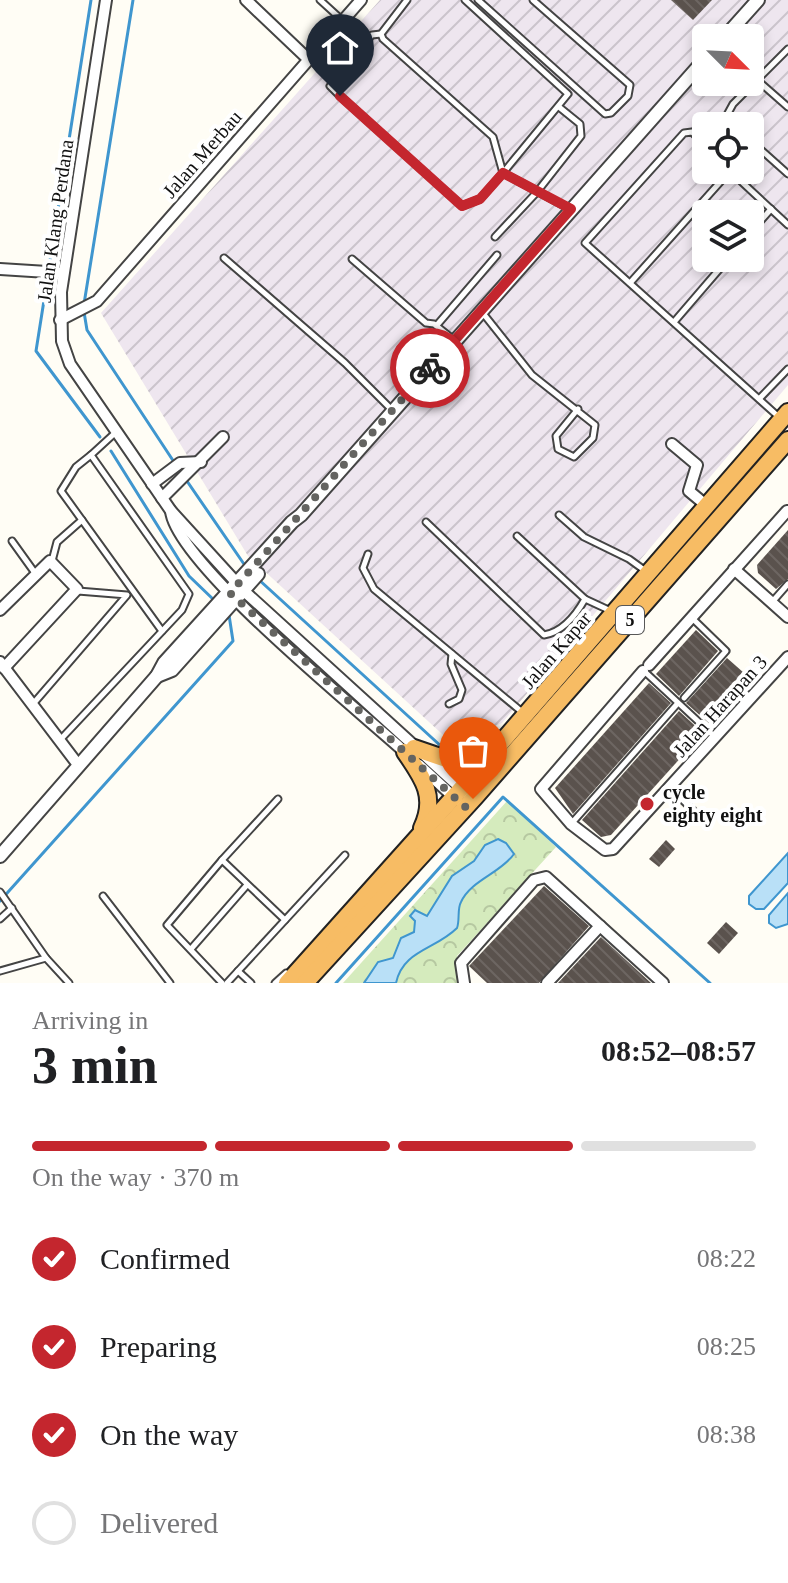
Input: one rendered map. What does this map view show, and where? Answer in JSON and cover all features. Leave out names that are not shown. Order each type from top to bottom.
[{"type":"highway","name":"Jalan Kapar","points":[[287,983],[416,840],[464,798],[497,748],[785,416]]},
{"type":"highway","name":"Jalan Kapar","points":[[305,983],[464,798],[788,440]]},
{"type":"highway","points":[[410,750],[452,761],[497,748]]},
{"type":"highway","points":[[410,750],[428,789],[430,801],[429,814],[416,840]]},
{"type":"street","name":"Jalan Klang Perdana","points":[[106,0],[58,272],[62,341],[70,364],[171,511],[172,524],[233,596],[464,798]]},
{"type":"street","points":[[246,0],[308,59]]},
{"type":"street","name":"Jalan Merbau","points":[[60,320],[97,301],[361,0]]},
{"type":"street","points":[[737,24],[758,0]]},
{"type":"street","points":[[0,856],[157,676],[172,670],[301,515],[692,74]]},
{"type":"street","points":[[0,269],[58,272]]},
{"type":"street","points":[[162,498],[223,437]]},
{"type":"street","points":[[672,444],[697,465],[689,491],[707,506]]},
{"type":"street","points":[[152,484],[180,463],[201,462]]},
{"type":"street","points":[[571,824],[542,794],[542,784],[787,511]]},
{"type":"street","points":[[0,610],[52,561],[78,591],[2,665],[79,766]]},
{"type":"street","points":[[734,569],[788,617]]},
{"type":"street","name":"Jalan Harapan 3","points":[[571,824],[605,850],[613,849],[788,657]]},
{"type":"street","points":[[464,983],[461,963],[534,880],[546,877],[658,981]]},
{"type":"street","points":[[547,983],[600,926]]},
{"type":"lane","points":[[320,0],[343,21]]},
{"type":"lane","points":[[407,0],[381,34],[372,35],[330,86],[462,206],[480,199],[568,94],[465,0]]},
{"type":"lane","points":[[478,0],[605,114],[611,113],[628,96],[630,85],[533,0]]},
{"type":"lane","points":[[381,34],[493,137],[503,173],[571,209]]},
{"type":"lane","points":[[764,72],[788,49]]},
{"type":"lane","points":[[764,86],[788,107]]},
{"type":"lane","points":[[729,112],[742,96]]},
{"type":"lane","points":[[495,237],[537,192],[581,136],[580,124],[559,107]]},
{"type":"lane","points":[[692,132],[684,133],[587,237],[588,248],[760,398],[785,416]]},
{"type":"lane","points":[[764,153],[788,174]]},
{"type":"lane","points":[[630,283],[718,184]]},
{"type":"lane","points":[[745,184],[788,225]]},
{"type":"lane","points":[[764,217],[771,209]]},
{"type":"lane","points":[[437,325],[497,255]]},
{"type":"lane","points":[[224,258],[393,410]]},
{"type":"lane","points":[[352,259],[426,323],[437,325],[455,341]]},
{"type":"lane","points":[[674,322],[717,272]]},
{"type":"lane","points":[[481,312],[532,375],[578,409],[595,425],[593,438],[574,457],[558,449],[556,436],[578,409]]},
{"type":"lane","points":[[760,398],[788,369]]},
{"type":"lane","points":[[115,433],[76,467],[61,491],[130,593],[162,631]]},
{"type":"lane","points":[[60,740],[187,602],[186,585],[91,455]]},
{"type":"lane","points":[[559,515],[584,537],[629,559],[649,574]]},
{"type":"lane","points":[[52,561],[57,542],[82,520]]},
{"type":"lane","points":[[426,522],[544,635],[555,633],[564,626],[585,599]]},
{"type":"lane","points":[[517,536],[585,599],[615,613]]},
{"type":"lane","points":[[12,541],[35,574]]},
{"type":"lane","points":[[368,554],[363,568],[374,589],[526,715]]},
{"type":"lane","points":[[772,602],[788,584]]},
{"type":"lane","points":[[78,591],[130,593]]},
{"type":"lane","points":[[33,704],[130,593]]},
{"type":"lane","points":[[684,698],[726,651],[691,617]]},
{"type":"lane","points":[[449,704],[459,699],[462,690],[451,664],[453,653]]},
{"type":"lane","points":[[646,668],[715,737]]},
{"type":"lane","points":[[571,824],[678,703]]},
{"type":"lane","points":[[669,787],[693,810]]},
{"type":"lane","points":[[278,799],[167,925],[225,983],[345,855]]},
{"type":"lane","points":[[222,860],[285,920]]},
{"type":"lane","points":[[191,949],[247,885]]},
{"type":"lane","points":[[0,892],[46,958],[69,983]]},
{"type":"lane","points":[[103,896],[170,983]]},
{"type":"lane","points":[[0,919],[10,905]]},
{"type":"lane","points":[[275,983],[301,958],[314,953]]},
{"type":"lane","points":[[0,971],[46,958]]},
{"type":"lane","points":[[238,971],[251,983]]},
{"type":"shaded area","points":[[380,0],[788,0],[788,385],[502,723],[453,744],[248,556],[101,313]]},
{"type":"green space","points":[[507,801],[556,847],[457,956],[461,983],[343,983]]},
{"type":"water","points":[[498,839],[506,843],[514,854],[466,894],[460,905],[457,928],[405,964],[396,983],[364,983],[378,962],[393,958],[401,938],[414,932],[415,921],[410,916],[415,910],[427,916],[452,876],[474,861],[485,845]]},
{"type":"water","points":[[788,853],[788,883],[764,909],[756,909],[749,904],[749,896]]},
{"type":"water","points":[[788,893],[788,924],[776,928],[769,923],[769,915]]},
{"type":"building","points":[[671,0],[712,0],[693,20]]},
{"type":"building","points":[[788,530],[788,579],[776,589],[758,573],[757,565]]},
{"type":"building","points":[[696,630],[718,651],[679,696],[656,674]]},
{"type":"building","points":[[727,658],[752,680],[711,725],[686,703]]},
{"type":"building","points":[[649,683],[671,703],[573,814],[555,788]]},
{"type":"building","points":[[679,711],[703,733],[611,835],[601,837],[582,820]]},
{"type":"building","points":[[666,840],[675,849],[659,867],[649,859]]},
{"type":"building","points":[[544,886],[589,926],[539,983],[487,983],[469,966]]},
{"type":"building","points":[[726,922],[738,933],[719,954],[707,943]]},
{"type":"building","points":[[601,937],[651,983],[558,983]]},
{"type":"waterway","points":[[49,267],[91,0]]},
{"type":"waterway","points":[[84,304],[133,0]]},
{"type":"waterway","points":[[48,275],[36,351],[100,437]]},
{"type":"waterway","points":[[84,312],[87,330],[174,462]]},
{"type":"waterway","points":[[111,451],[189,576],[215,601]]},
{"type":"waterway","points":[[178,468],[246,567]]},
{"type":"waterway","points":[[257,578],[443,748]]},
{"type":"waterway","points":[[0,901],[233,641],[229,615]]},
{"type":"waterway","points":[[336,983],[503,797],[710,983]]},
{"type":"way so far","points":[[430,368],[230,593],[465,807],[473,799]]},
{"type":"place","name":"cycle eighty eight","points":[[647,804]]},
{"type":"route","points":[[340,96],[462,206],[469,206],[480,199],[503,173],[571,209],[430,368]]}]
